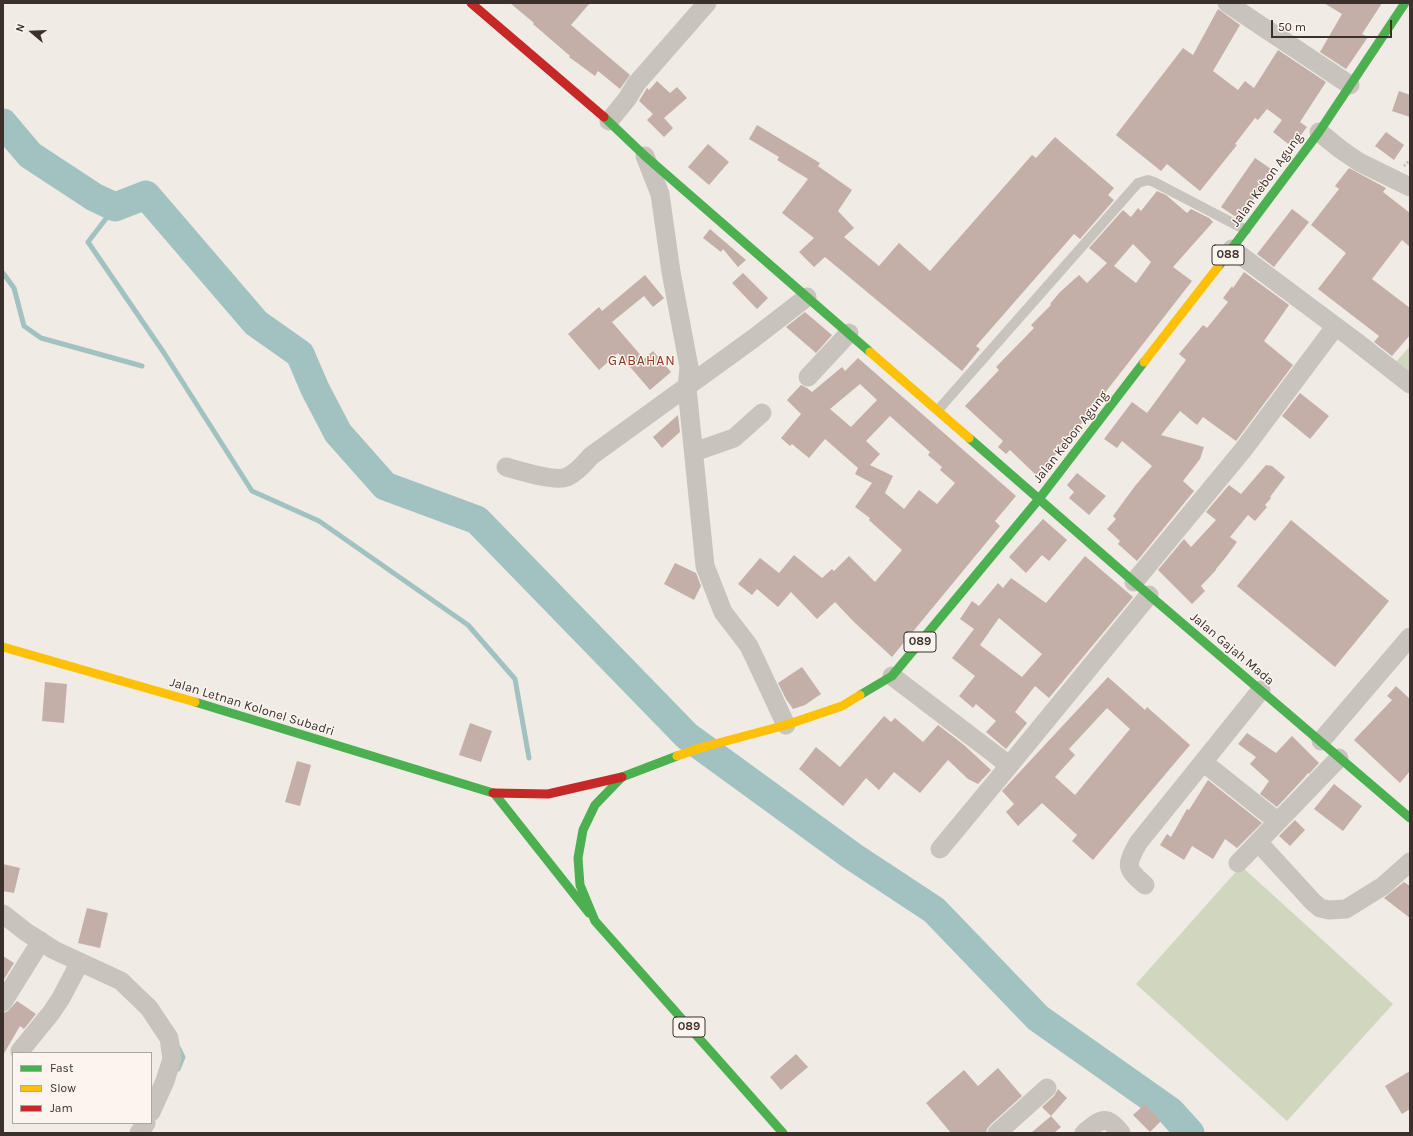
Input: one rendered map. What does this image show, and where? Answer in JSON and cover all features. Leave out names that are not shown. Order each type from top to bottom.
[{"type":"main road","name":"Jalan Gajah Mada","points":[[470,3],[610,121],[645,156],[1134,582],[1320,742],[1408,812]]},
{"type":"main road","name":"Jalan Kebon Agung","points":[[1040,499],[1232,250],[1319,132],[1405,3]]},
{"type":"main road","name":"089","points":[[783,1133],[595,921],[580,885],[578,858],[583,830],[595,805],[622,777],[700,748],[786,725],[842,706],[892,676],[1040,499]]},
{"type":"main road","name":"Jalan Letnan Kolonel Subadri","points":[[3,647],[194,702],[494,793],[548,794],[622,777]]},
{"type":"main road","points":[[494,793],[595,921]]},
{"type":"street","points":[[610,121],[627,99],[636,84],[707,3]]},
{"type":"street","points":[[1226,3],[1350,85]]},
{"type":"street","points":[[1319,132],[1358,162],[1392,177],[1410,187]]},
{"type":"street","points":[[645,156],[660,194],[671,272],[690,367],[687,388],[705,566],[723,612],[749,646],[786,725]]},
{"type":"street","points":[[1232,250],[1410,384]]},
{"type":"street","points":[[506,467],[546,477],[567,477],[591,456],[687,388],[807,296]]},
{"type":"street","points":[[1134,582],[1243,450],[1335,327]]},
{"type":"street","points":[[808,377],[849,333]]},
{"type":"street","points":[[694,452],[734,438],[762,413]]},
{"type":"street","points":[[940,849],[1150,595]]},
{"type":"street","points":[[1320,742],[1406,649]]},
{"type":"street","points":[[892,676],[1001,759],[1008,767]]},
{"type":"street","points":[[1145,886],[1131,872],[1129,863],[1131,855],[1138,843],[1261,690]]},
{"type":"street","points":[[1238,863],[1340,758]]},
{"type":"street","points":[[1203,762],[1278,821]]},
{"type":"street","points":[[1258,842],[1313,902],[1320,908],[1329,910],[1346,909],[1383,886],[1401,872],[1410,862]]},
{"type":"street","points":[[3,914],[54,950],[121,981],[149,1008],[169,1038],[172,1059],[165,1081],[152,1110]]},
{"type":"street","points":[[3,1002],[41,941]]},
{"type":"street","points":[[20,1051],[51,1013],[61,998],[80,962]]},
{"type":"street","points":[[997,1133],[1047,1088]]},
{"type":"street","points":[[1084,1133],[1100,1120],[1106,1119],[1114,1124],[1121,1133]]},
{"type":"street","points":[[139,1133],[145,1124]]},
{"type":"lane","points":[[938,410],[1138,183],[1148,180],[1246,230]]},
{"type":"green space","points":[[1410,346],[1410,375],[1395,363]]},
{"type":"green space","points":[[1241,866],[1393,1004],[1287,1121],[1136,984]]},
{"type":"building","points":[[510,3],[590,3],[571,25],[630,75],[620,89],[598,71],[595,76],[569,57],[570,56],[533,24],[534,23]]},
{"type":"building","points":[[1324,3],[1382,3],[1362,34],[1368,37],[1346,69],[1320,52],[1342,14]]},
{"type":"building","points":[[1218,9],[1240,25],[1213,71],[1238,90],[1245,81],[1254,88],[1278,50],[1326,82],[1300,122],[1307,127],[1292,147],[1273,132],[1282,120],[1267,109],[1258,120],[1255,118],[1235,144],[1237,145],[1200,191],[1167,164],[1161,171],[1116,135],[1183,48],[1193,55]]},
{"type":"building","points":[[657,81],[670,93],[677,87],[687,98],[664,118],[673,128],[664,137],[647,120],[653,114],[639,101],[647,88],[649,90]]},
{"type":"building","points":[[1399,91],[1410,95],[1410,117],[1392,111]]},
{"type":"building","points":[[757,125],[820,163],[818,166],[852,190],[838,211],[854,228],[844,237],[879,266],[899,243],[930,271],[1032,155],[1036,158],[1055,137],[1114,188],[1108,195],[1114,200],[1080,239],[1074,234],[976,346],[980,349],[962,371],[825,257],[814,267],[799,252],[814,238],[782,213],[808,179],[777,160],[779,157],[749,139]]},
{"type":"building","points":[[1386,132],[1404,145],[1394,160],[1375,146]]},
{"type":"building","points":[[708,144],[729,162],[709,185],[688,167]]},
{"type":"building","points":[[1255,158],[1274,171],[1239,219],[1221,207]]},
{"type":"building","points":[[1349,168],[1386,188],[1383,192],[1410,213],[1410,247],[1402,240],[1372,279],[1410,308],[1410,335],[1392,356],[1374,342],[1379,336],[1318,289],[1346,253],[1311,225],[1339,189],[1335,186]]},
{"type":"building","points":[[1157,191],[1166,195],[1187,213],[1191,209],[1209,218],[1213,222],[1173,267],[1192,281],[1097,403],[1085,416],[1086,417],[1067,443],[1036,475],[1010,450],[1006,454],[998,447],[1003,441],[965,406],[999,370],[996,367],[1034,328],[1031,325],[1051,305],[1050,304],[1060,292],[1079,275],[1087,283],[1107,263],[1089,248],[1123,210],[1131,217],[1138,208],[1141,211]],"holes":[[[1133,244],[1151,262],[1136,283],[1114,266]]]},
{"type":"building","points":[[1292,209],[1309,222],[1274,267],[1257,254]]},
{"type":"building","points":[[710,229],[746,260],[738,267],[723,249],[721,252],[703,238]]},
{"type":"building","points":[[1244,272],[1289,305],[1264,341],[1293,365],[1236,441],[1203,417],[1197,425],[1180,411],[1161,435],[1204,447],[1200,459],[1183,481],[1194,491],[1137,561],[1118,544],[1120,541],[1107,529],[1116,519],[1113,516],[1152,466],[1122,441],[1117,448],[1104,439],[1132,402],[1147,413],[1186,360],[1179,354],[1203,325],[1207,328],[1228,302],[1223,298],[1232,286],[1233,288]]},
{"type":"building","points":[[743,273],[768,298],[757,309],[732,283]]},
{"type":"building","points":[[645,275],[664,298],[653,307],[644,296],[612,322],[644,359],[653,351],[671,372],[650,390],[618,353],[599,370],[568,334],[599,307],[602,311]]},
{"type":"building","points":[[805,312],[832,335],[816,353],[786,327]]},
{"type":"building","points":[[858,358],[1016,496],[995,521],[1000,526],[892,657],[835,602],[817,619],[791,592],[778,607],[757,589],[752,595],[738,584],[760,558],[779,573],[794,555],[822,578],[832,569],[834,571],[849,556],[875,582],[902,550],[869,520],[870,518],[855,507],[872,483],[855,474],[858,468],[825,439],[809,458],[792,444],[790,446],[781,438],[801,414],[787,400],[801,385],[812,392],[842,367],[845,371]],"holes":[[[860,384],[877,400],[851,427],[830,409]],[[890,416],[930,452],[928,455],[942,467],[940,470],[955,483],[937,504],[919,490],[904,509],[885,493],[893,476],[870,465],[880,454],[866,441]]]},
{"type":"building","points":[[1300,393],[1329,416],[1310,439],[1282,416]]},
{"type":"building","points":[[678,415],[680,432],[662,448],[653,437]]},
{"type":"building","points":[[1266,465],[1272,466],[1285,477],[1265,505],[1267,507],[1255,521],[1248,515],[1230,537],[1237,542],[1216,570],[1201,586],[1205,591],[1192,604],[1158,570],[1184,539],[1191,547],[1216,520],[1206,512],[1229,485],[1241,494]]},
{"type":"building","points":[[1077,473],[1106,496],[1089,515],[1069,498],[1074,492],[1067,485]]},
{"type":"building","points":[[1043,519],[1067,540],[1049,561],[1042,555],[1026,573],[1009,557]]},
{"type":"building","points":[[1291,520],[1389,601],[1335,667],[1237,586]]},
{"type":"building","points":[[1085,556],[1133,597],[1049,698],[1035,686],[1015,712],[1027,723],[1006,749],[986,732],[996,721],[976,704],[973,708],[959,696],[975,676],[952,658],[974,629],[960,619],[972,601],[979,606],[998,583],[1003,588],[1011,578],[1046,603]],"holes":[[[999,618],[1042,654],[1022,677],[980,645]]]},
{"type":"building","points":[[675,563],[696,573],[701,586],[694,600],[664,584]]},
{"type":"building","points":[[802,667],[821,694],[805,705],[793,709],[778,683]]},
{"type":"building","points":[[1108,677],[1145,710],[1147,707],[1190,745],[1093,860],[1072,841],[1077,835],[1042,803],[1018,826],[1006,812],[1014,804],[1002,791]],"holes":[[[1107,708],[1130,729],[1075,795],[1055,777],[1075,755],[1069,749]]]},
{"type":"building","points":[[45,682],[67,684],[64,723],[42,721]]},
{"type":"building","points":[[1396,686],[1410,699],[1410,771],[1400,783],[1354,740],[1392,700],[1387,696]]},
{"type":"building","points":[[884,716],[891,722],[895,718],[923,742],[938,725],[964,745],[991,770],[978,784],[968,779],[948,760],[920,793],[894,772],[879,790],[866,778],[843,806],[799,769],[816,747],[840,767]]},
{"type":"building","points":[[470,723],[492,731],[481,762],[459,755]]},
{"type":"building","points":[[1247,733],[1276,753],[1292,736],[1319,763],[1277,807],[1260,794],[1269,781],[1250,764],[1256,757],[1238,744]]},
{"type":"building","points":[[297,761],[311,765],[300,806],[285,802]]},
{"type":"building","points":[[1208,780],[1262,823],[1237,848],[1225,839],[1213,859],[1192,846],[1184,860],[1160,845],[1167,834],[1171,837],[1187,809],[1189,810]]},
{"type":"building","points":[[1334,784],[1362,806],[1343,831],[1314,809]]},
{"type":"building","points":[[1295,820],[1305,830],[1290,846],[1279,836]]},
{"type":"building","points":[[3,864],[20,868],[14,893],[3,891]]},
{"type":"building","points":[[1404,882],[1410,886],[1410,918],[1384,898]]},
{"type":"building","points":[[87,908],[108,913],[100,948],[78,943]]},
{"type":"building","points":[[3,956],[14,963],[3,981]]},
{"type":"building","points":[[17,1001],[36,1014],[24,1029],[20,1026],[3,1055],[3,1013],[8,1011]]},
{"type":"building","points":[[796,1054],[808,1067],[781,1090],[770,1077]]},
{"type":"building","points":[[998,1068],[1022,1096],[990,1125],[986,1133],[951,1133],[926,1103],[964,1070],[978,1086]]},
{"type":"building","points":[[1410,1071],[1410,1109],[1402,1114],[1385,1086]]},
{"type":"building","points":[[1058,1089],[1067,1098],[1051,1116],[1042,1107],[1054,1096]]},
{"type":"building","points":[[1145,1104],[1161,1121],[1150,1132],[1133,1115]]},
{"type":"building","points":[[1051,1116],[1061,1127],[1054,1133],[1031,1133]]},
{"type":"waterway","points":[[3,123],[30,155],[94,197],[115,207],[146,195],[256,323],[300,354],[315,389],[338,433],[385,486],[477,520],[687,736],[852,856],[934,910],[1038,1018],[1170,1111],[1190,1133]]},
{"type":"waterway","points":[[115,207],[88,242],[164,353],[252,491],[319,521],[468,625],[515,679],[529,758]]},
{"type":"waterway","points":[[3,273],[14,288],[24,326],[41,338],[142,366]]},
{"type":"waterway","points":[[178,1047],[183,1057],[178,1069]]},
{"type":"traffic: fast","points":[[1218,267],[1319,132],[1405,3]]},
{"type":"traffic: fast","points":[[604,117],[645,156],[870,352]]},
{"type":"traffic: fast","points":[[860,695],[892,676],[1039,499],[1144,362]]},
{"type":"traffic: fast","points":[[969,438],[1149,595],[1410,818]]},
{"type":"traffic: fast","points":[[195,702],[493,793]]},
{"type":"traffic: fast","points":[[677,756],[622,777],[595,805],[583,830],[578,858],[580,885],[595,921],[783,1133]]},
{"type":"traffic: fast","points":[[494,793],[589,913]]},
{"type":"traffic: slow","points":[[1144,362],[1218,267]]},
{"type":"traffic: slow","points":[[870,352],[969,438]]},
{"type":"traffic: slow","points":[[3,647],[195,702]]},
{"type":"traffic: slow","points":[[677,756],[700,748],[786,725],[842,706],[860,695]]},
{"type":"traffic: jam","points":[[471,3],[604,117]]},
{"type":"traffic: jam","points":[[493,793],[548,794],[622,777]]},
{"type":"district","name":"GABAHAN","points":[[642,361]]}]
